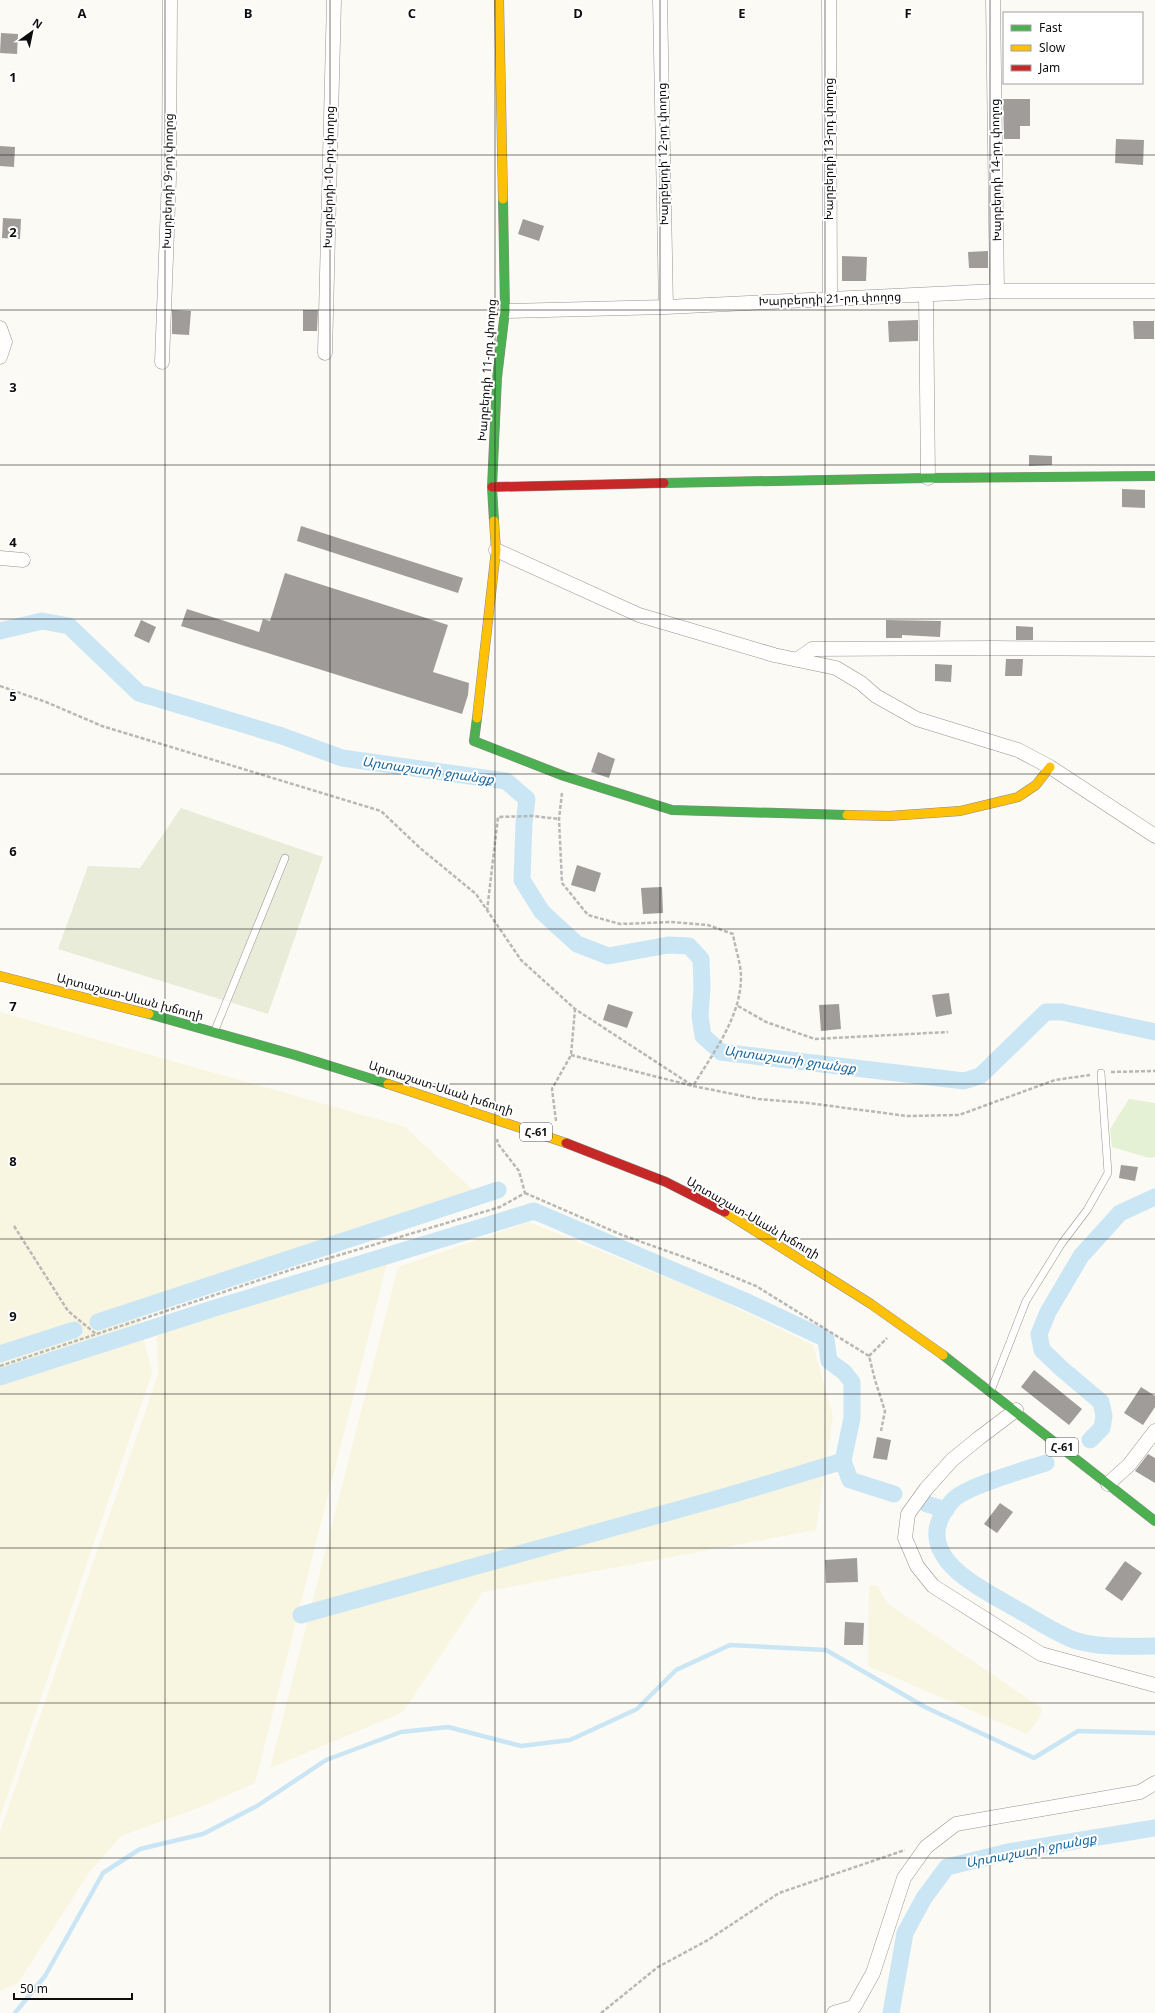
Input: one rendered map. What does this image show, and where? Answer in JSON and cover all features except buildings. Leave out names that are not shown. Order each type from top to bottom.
[{"type":"street","name":"Խարբերդի 9-րդ փողոց","points":[[162,362],[169,178],[170,0]]},
{"type":"street","name":"Խարբերդի 10-րդ փողոց","points":[[325,353],[334,0]]},
{"type":"street","name":"Խարբերդի 11-րդ փողոց","points":[[499,0],[505,311],[497,378],[492,487],[496,550],[474,741],[564,776]]},
{"type":"street","name":"Խարբերդի 12-րդ փողոց","points":[[660,0],[666,307]]},
{"type":"street","name":"Խարբերդի 13-րդ փողոց","points":[[829,0],[830,298]]},
{"type":"street","name":"Խարբերդի 14-րդ փողոց","points":[[994,0],[997,291]]},
{"type":"street","name":"Խարբերդի 21-րդ փողոց","points":[[505,311],[666,307],[997,291],[1155,291]]},
{"type":"street","points":[[926,295],[928,478]]},
{"type":"street","points":[[0,328],[5,342],[0,357]]},
{"type":"street","points":[[492,487],[928,478],[1155,476]]},
{"type":"street","points":[[496,550],[639,615],[774,655],[836,668],[861,683],[876,696],[917,719],[1018,750],[1050,767],[1155,836]]},
{"type":"street","points":[[0,558],[23,560]]},
{"type":"street","points":[[798,659],[812,649],[994,648],[1155,650]]},
{"type":"street","points":[[564,776],[672,810],[889,816],[960,811],[1018,797],[1036,785],[1050,767]]},
{"type":"street","name":"Արտաշատ-Սևան խճուղի","points":[[0,976],[214,1032],[317,1061],[559,1140],[636,1169],[696,1196],[774,1242],[901,1324],[991,1390],[1155,1521]]},
{"type":"street","points":[[1016,1410],[952,1460],[926,1489],[908,1514],[905,1538],[917,1566],[933,1586],[1040,1654],[1155,1685]]},
{"type":"street","points":[[1108,1484],[1129,1465],[1155,1431]]},
{"type":"street","points":[[834,2013],[854,2006],[873,1973],[904,1878],[926,1847],[956,1824],[1140,1792],[1155,1783]]},
{"type":"lane","points":[[214,1032],[285,858]]},
{"type":"lane","points":[[991,1390],[1026,1301],[1062,1243],[1086,1210],[1108,1173],[1101,1073]]},
{"type":"path","points":[[0,686],[46,702],[102,726],[381,812],[420,848],[476,894],[521,960],[575,1008],[694,1086]]},
{"type":"path","points":[[564,776],[559,819],[562,883],[588,915],[620,924],[671,922],[708,925],[733,934],[741,976],[738,1006],[718,1046],[694,1086]]},
{"type":"path","points":[[487,912],[498,817],[533,816],[559,819]]},
{"type":"path","points":[[738,1006],[766,1022],[816,1039],[948,1032]]},
{"type":"path","points":[[559,1140],[552,1089],[572,1055],[575,1008]]},
{"type":"path","points":[[572,1055],[694,1086],[758,1099],[808,1103],[907,1116],[959,1115],[1055,1080],[1120,1070],[1155,1071]]},
{"type":"path","points":[[491,1117],[498,1144],[518,1171],[525,1193],[622,1235],[695,1261],[756,1286],[869,1356],[885,1411],[881,1431]]},
{"type":"path","points":[[0,1366],[296,1268],[500,1207],[525,1193]]},
{"type":"path","points":[[14,1226],[68,1311],[96,1334]]},
{"type":"path","points":[[869,1356],[901,1324]]},
{"type":"path","points":[[601,2013],[658,1967],[708,1940],[779,1892],[904,1850],[926,1847]]},
{"type":"shaded area","points":[[0,1012],[405,1127],[485,1201],[136,1309],[152,1373],[0,1817]]},
{"type":"shaded area","points":[[529,1222],[714,1297],[813,1345],[833,1416],[816,1530],[483,1592],[403,1712],[270,1768],[398,1267]]},
{"type":"shaded area","points":[[387,1263],[255,1783],[203,1806],[121,1836],[88,1874],[18,1983],[0,1991],[0,1832],[158,1375],[157,1335]]},
{"type":"shaded area","points":[[877,1585],[887,1603],[1042,1708],[1040,1717],[1027,1734],[868,1666],[869,1586]]},
{"type":"green space","points":[[181,808],[323,857],[268,1014],[58,949],[88,866],[140,868]]},
{"type":"green space","points":[[1129,1099],[1155,1103],[1155,1157],[1149,1158],[1112,1147],[1110,1129]]},
{"type":"waterway","name":"Արտաշատի ջրանցք","points":[[0,631],[42,621],[69,626],[139,693],[282,736],[342,758],[506,781],[527,799],[524,823],[522,880],[542,912],[577,944],[608,956],[668,945],[689,946],[701,959],[702,988],[700,1016],[703,1036],[721,1052],[964,1081],[980,1076],[1046,1012],[1062,1012],[1155,1032]]},
{"type":"waterway","points":[[98,1322],[498,1190]]},
{"type":"waterway","name":"Արտաշատի ջրանցք","points":[[1090,1440],[1102,1428],[1104,1416],[1101,1402],[1042,1350],[1039,1334],[1048,1312],[1081,1256],[1120,1213],[1155,1197]]},
{"type":"waterway","points":[[0,1377],[215,1308],[534,1211],[745,1301],[826,1339],[829,1361],[844,1372],[852,1382],[852,1418],[843,1461],[850,1480],[894,1494]]},
{"type":"waterway","points":[[0,1354],[74,1330]]},
{"type":"waterway","points":[[301,1615],[734,1494],[843,1461]]},
{"type":"waterway","name":"Արտաշատի ջրանցք","points":[[1046,1463],[970,1489],[953,1500],[940,1519],[937,1537],[942,1552],[952,1567],[984,1591],[1071,1639],[1106,1646],[1155,1646]]},
{"type":"waterway","points":[[927,1504],[946,1510]]},
{"type":"waterway","points":[[15,2013],[45,1976],[103,1873],[140,1849],[203,1834],[257,1806],[326,1760],[401,1732],[448,1727],[521,1746],[570,1740],[637,1709],[676,1670],[730,1645],[826,1650],[925,1707],[1034,1758],[1078,1731],[1155,1733]]},
{"type":"waterway","name":"Արտաշատի ջրանցք","points":[[891,2013],[905,1933],[924,1898],[947,1867],[1008,1852],[1155,1828]]},
{"type":"traffic: fast","points":[[494,521],[492,487],[497,378],[505,311],[503,199]]},
{"type":"traffic: fast","points":[[664,483],[928,478],[1155,476]]},
{"type":"traffic: fast","points":[[477,718],[474,741],[564,776],[672,810],[847,815]]},
{"type":"traffic: fast","points":[[149,1014],[295,1055],[388,1084]]},
{"type":"traffic: fast","points":[[943,1355],[1155,1521]]},
{"type":"traffic: slow","points":[[499,0],[503,199]]},
{"type":"traffic: slow","points":[[477,718],[496,550],[494,521]]},
{"type":"traffic: slow","points":[[847,815],[889,816],[960,811],[1018,797],[1036,785],[1050,767]]},
{"type":"traffic: slow","points":[[0,976],[149,1014]]},
{"type":"traffic: slow","points":[[388,1084],[566,1143]]},
{"type":"traffic: slow","points":[[725,1212],[871,1304],[943,1355]]},
{"type":"traffic: jam","points":[[492,487],[664,483]]},
{"type":"traffic: jam","points":[[566,1143],[666,1182],[725,1212]]}]
